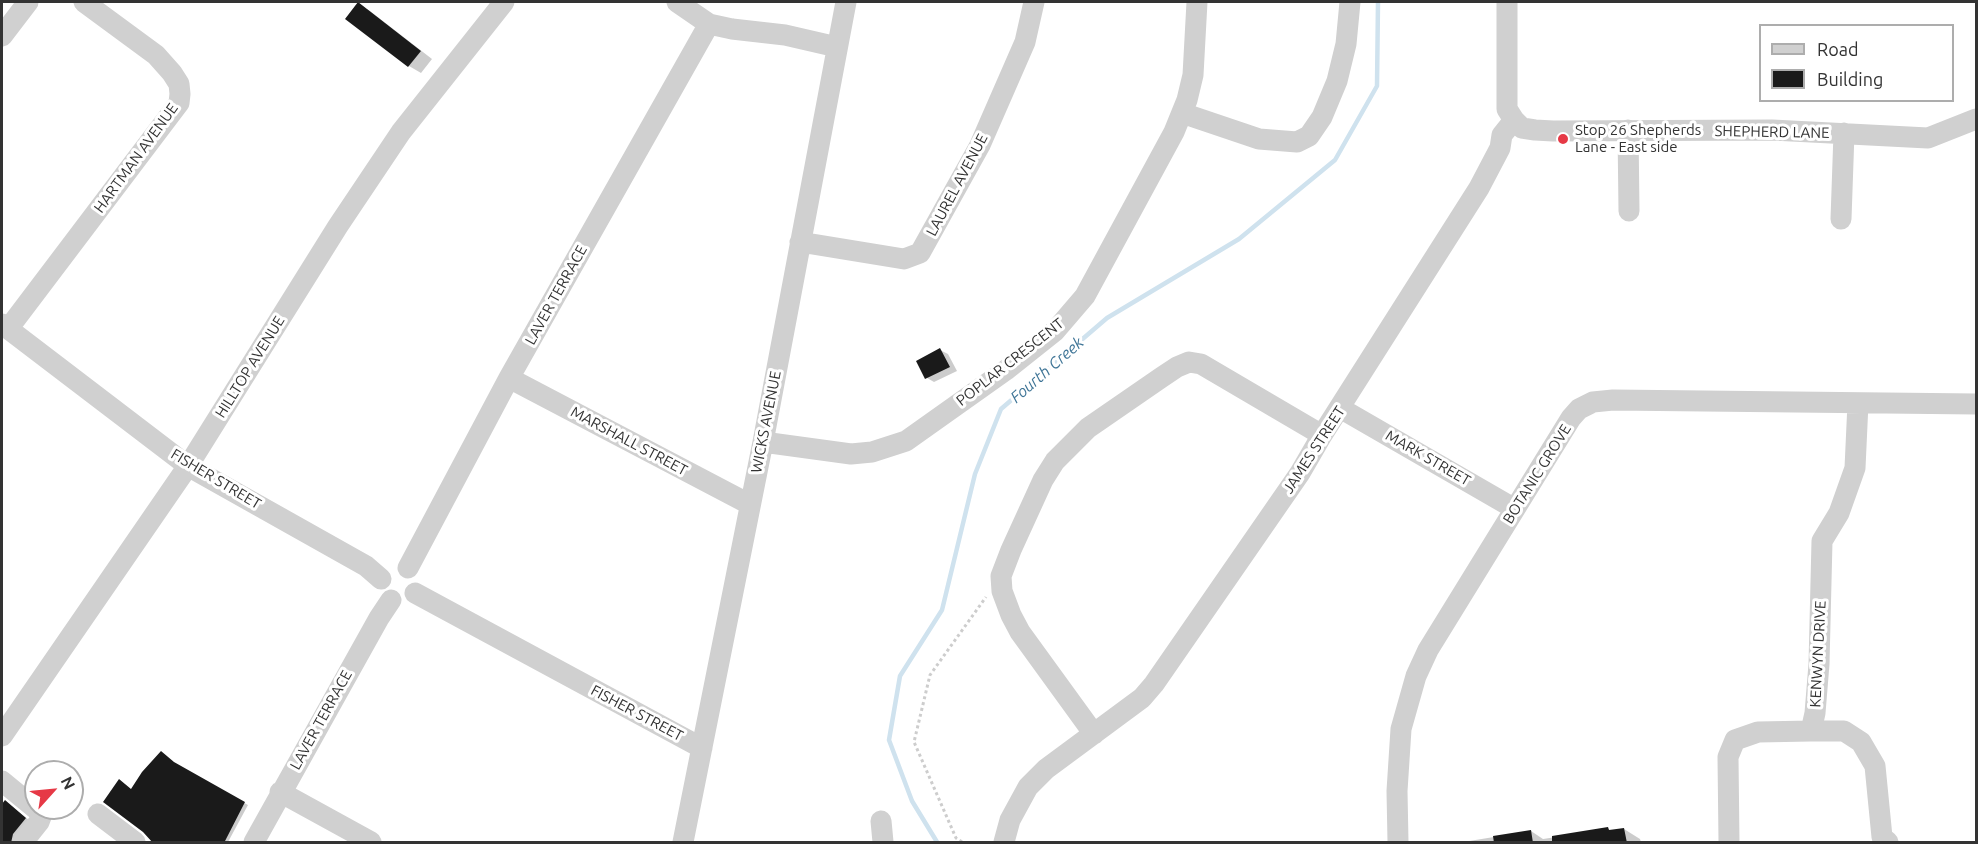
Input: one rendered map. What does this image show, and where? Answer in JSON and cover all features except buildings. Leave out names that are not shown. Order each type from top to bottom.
[{"type":"street","points":[[2,36],[28,2]]},
{"type":"street","name":"HARTMAN AVENUE","points":[[5,327],[179,104],[179,84],[161,61],[84,2]]},
{"type":"street","name":"HILLTOP AVENUE","points":[[2,736],[188,466],[338,226],[395,142],[504,2]]},
{"type":"street","points":[[677,2],[709,24],[784,35],[837,48]]},
{"type":"street","name":"WICKS AVENUE","points":[[683,843],[763,442],[846,2]]},
{"type":"street","name":"LAUREL AVENUE","points":[[800,242],[904,259],[920,253],[980,145],[1024,42],[1034,2]]},
{"type":"street","name":"POPLAR CRESCENT","points":[[763,442],[851,454],[882,449],[906,441],[1006,370],[1055,331],[1085,296],[1174,132],[1187,100],[1192,75],[1197,2]]},
{"type":"street","points":[[1182,113],[1259,139],[1297,142],[1309,136],[1322,117],[1337,81],[1346,44],[1350,2]]},
{"type":"street","points":[[1507,2],[1507,109],[1514,120]]},
{"type":"street","name":"LAVER TERRACE","points":[[408,568],[509,378],[709,24]]},
{"type":"street","name":"SHEPHERD LANE","points":[[1514,120],[1522,128],[1535,130],[1772,130],[1928,138],[1977,119]]},
{"type":"street","name":"JAMES STREET","points":[[1004,843],[1010,820],[1028,787],[1046,769],[1142,698],[1154,684],[1300,473],[1479,188],[1500,148],[1502,135],[1514,120]]},
{"type":"street","points":[[1628,130],[1629,211]]},
{"type":"street","name":"SHEPHERD LANE","points":[[1841,219],[1844,134]]},
{"type":"street","name":"FISHER STREET","points":[[5,327],[188,466],[366,566],[381,579]]},
{"type":"street","points":[[1094,734],[1020,632],[1002,591],[1001,576],[1011,550],[1042,480],[1055,461],[1089,428],[1177,367],[1189,363],[1202,364],[1322,435]]},
{"type":"street","name":"MARSHALL STREET","points":[[509,378],[749,504]]},
{"type":"street","name":"BOTANIC GROVE","points":[[1398,843],[1397,791],[1401,729],[1416,676],[1428,650],[1571,418],[1579,409],[1593,402],[1613,400],[1977,404]]},
{"type":"street","name":"KENWYN DRIVE","points":[[1811,730],[1815,713],[1819,664],[1822,541],[1839,513],[1855,468],[1858,403]]},
{"type":"street","name":"MARK STREET","points":[[1340,408],[1515,509]]},
{"type":"street","points":[[403,565],[412,570],[417,582],[415,593],[405,600],[392,600],[384,593],[381,579],[391,567],[403,565]]},
{"type":"street","name":"FISHER STREET","points":[[415,593],[702,748]]},
{"type":"street","name":"LAVER TERRACE","points":[[254,843],[280,792],[379,618],[392,600]]},
{"type":"street","points":[[1729,843],[1728,757],[1735,740],[1758,732],[1811,730],[1844,731],[1861,742],[1875,766],[1882,837],[1888,843]]},
{"type":"street","points":[[2,781],[42,814],[39,822],[23,843]]},
{"type":"street","points":[[280,792],[371,843]]},
{"type":"street","points":[[98,814],[135,843]]},
{"type":"street","points":[[881,821],[883,843]]},
{"type":"path","points":[[962,843],[956,838],[914,742],[930,675],[1001,576]]},
{"type":"waterway","name":"Fourth Creek","points":[[937,842],[912,801],[889,740],[900,676],[942,610],[975,474],[1001,409],[1107,318],[1239,239],[1335,160],[1377,86],[1378,2]]},
{"type":"place","name":"Stop 26 Shepherds Lane - East side","points":[[1563,139]]}]
